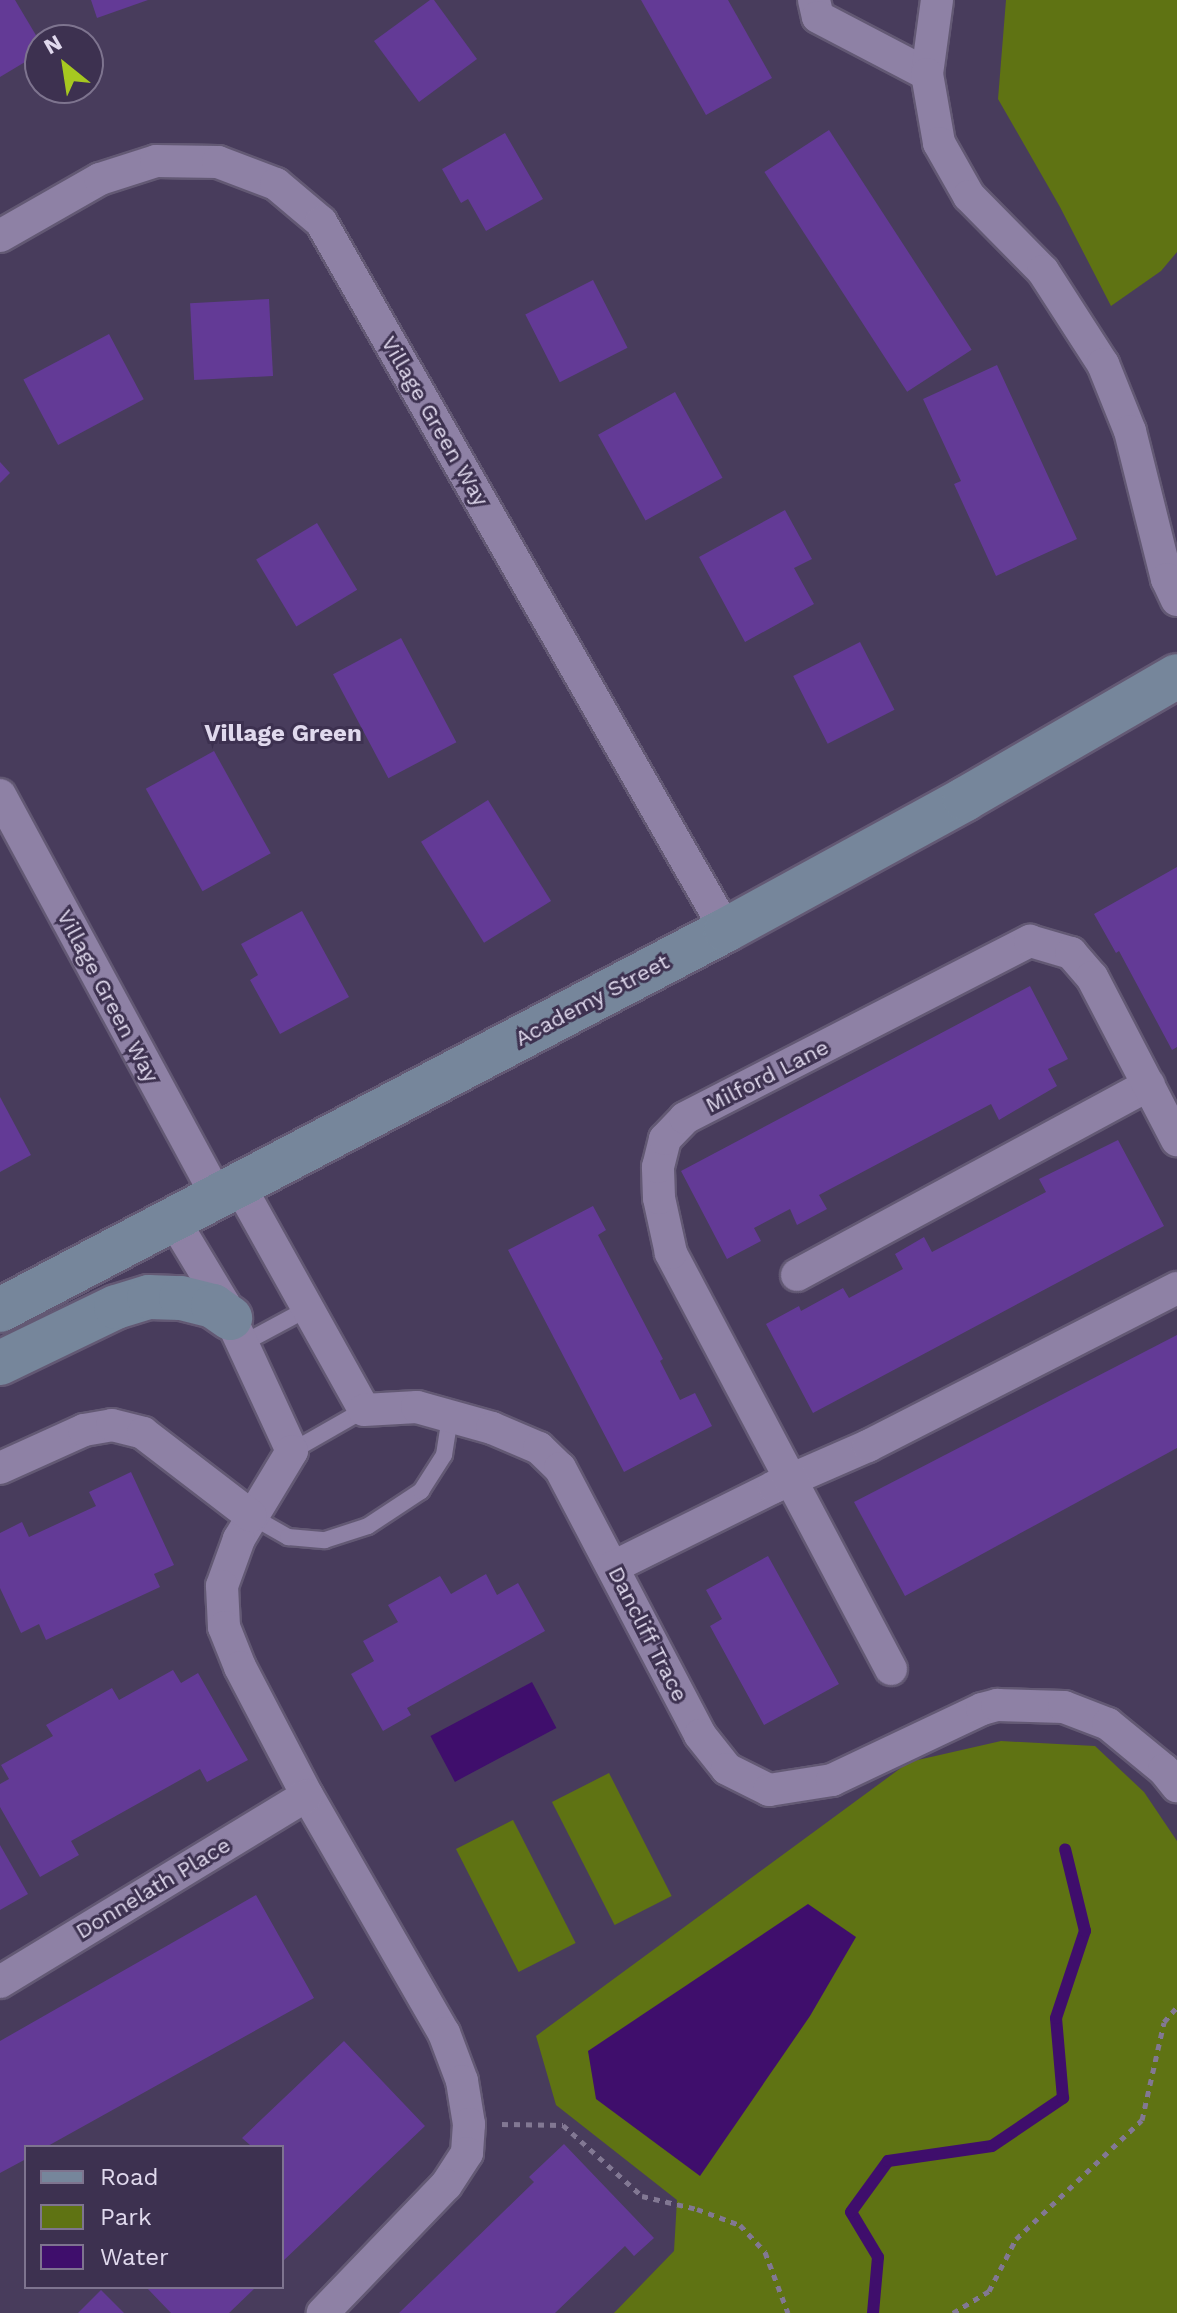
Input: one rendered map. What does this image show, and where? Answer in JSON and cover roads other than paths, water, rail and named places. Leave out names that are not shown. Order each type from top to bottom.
[{"type":"street","points":[[814,0],[818,17],[927,74]]},
{"type":"street","points":[[937,0],[927,74],[939,143],[969,196],[1043,271],[1103,364],[1130,431],[1167,579],[1177,600]]},
{"type":"street","name":"Village Green Way","points":[[0,236],[100,179],[156,161],[218,162],[276,184],[321,222],[726,930]]},
{"type":"street","name":"Academy Street","points":[[0,1310],[726,930],[965,799],[1177,676]]},
{"type":"street","name":"Village Green Way","points":[[0,795],[228,1190]]},
{"type":"street","name":"Milford Lane","points":[[891,1669],[671,1253],[659,1198],[658,1167],[665,1139],[685,1118],[1030,941],[1071,953],[1092,977],[1177,1140]]},
{"type":"street","points":[[797,1275],[1149,1085]]},
{"type":"street","points":[[228,1190],[307,1309],[364,1410]]},
{"type":"street","points":[[173,1219],[236,1331],[292,1451],[251,1516],[222,1586],[224,1627],[240,1667],[307,1795],[444,2033],[462,2081],[469,2124],[467,2153],[446,2185],[323,2313]]},
{"type":"street","points":[[613,1567],[790,1479],[868,1446],[1177,1288]]},
{"type":"street","points":[[0,1363],[116,1307],[149,1297],[181,1298],[213,1306],[236,1331]]},
{"type":"street","name":"Dancliff Trace","points":[[364,1410],[417,1407],[492,1428],[539,1448],[560,1468],[700,1735],[727,1769],[769,1790],[832,1780],[932,1731],[997,1705],[1064,1707],[1108,1724],[1164,1770],[1177,1786]]},
{"type":"street","points":[[0,1468],[84,1430],[112,1425],[143,1433],[251,1516]]},
{"type":"street","name":"Donnelath Place","points":[[0,1982],[307,1795]]},
{"type":"lane","points":[[236,1331],[307,1309]]},
{"type":"lane","points":[[292,1451],[364,1410]]},
{"type":"lane","points":[[251,1516],[288,1537],[325,1540],[368,1526],[421,1491],[444,1455],[450,1416]]},
{"type":"water","points":[[532,1682],[556,1728],[455,1782],[430,1736]]},
{"type":"water","points":[[808,1904],[856,1937],[810,2016],[700,2176],[596,2099],[588,2051]]},
{"type":"waterway","points":[[873,2313],[878,2257],[851,2212],[888,2161],[992,2146],[1063,2098],[1056,2018],[1085,1931],[1065,1849]]},
{"type":"district","name":"Village Green","points":[[283,734]]}]
